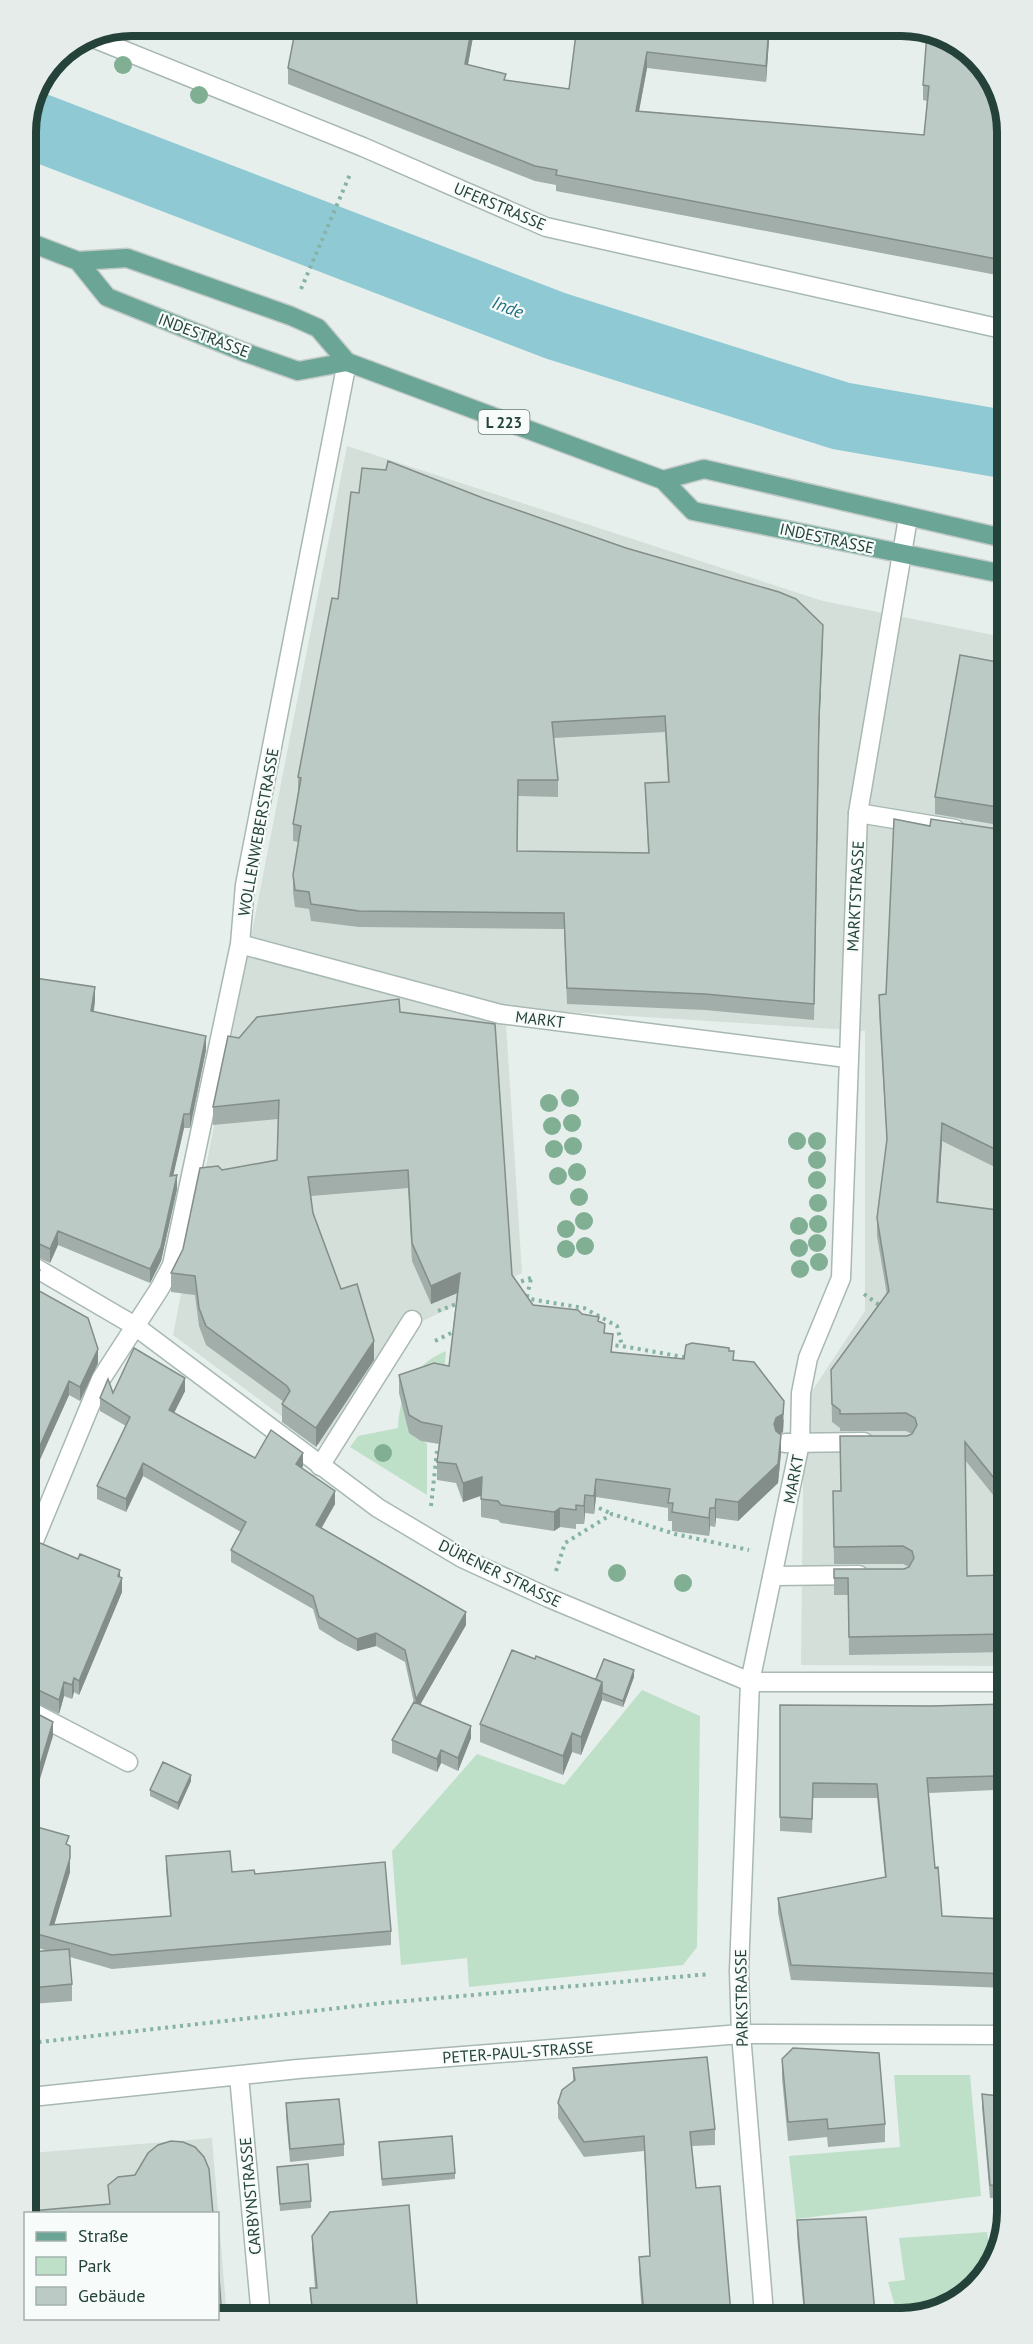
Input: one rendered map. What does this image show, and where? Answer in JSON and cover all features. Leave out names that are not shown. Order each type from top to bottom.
[{"type":"main road","name":"INDESTRASSE","points":[[36,249],[78,261],[127,258],[291,316],[318,328],[347,362],[663,480],[693,511],[997,573]]},
{"type":"main road","name":"INDESTRASSE","points":[[78,261],[107,297],[244,352],[298,371],[347,362]]},
{"type":"main road","points":[[663,480],[704,469],[997,537]]},
{"type":"street","name":"UFERSTRASSE","points":[[101,41],[363,147],[546,227],[997,328]]},
{"type":"street","name":"WOLLENWEBERSTRASSE","points":[[36,1536],[101,1379],[160,1288],[172,1265],[240,944],[245,885],[347,362]]},
{"type":"street","name":"MARKTSTRASSE","points":[[841,1278],[847,1058],[858,813],[908,518]]},
{"type":"street","points":[[858,813],[970,832]]},
{"type":"street","name":"MARKT","points":[[240,944],[500,1014],[847,1058]]},
{"type":"street","name":"DÜRENER STRASSE","points":[[36,1268],[135,1326],[378,1508],[462,1558],[549,1598],[750,1682],[997,1682]]},
{"type":"street","name":"MARKT","points":[[750,1682],[775,1569],[792,1443],[808,1358],[841,1278]]},
{"type":"street","points":[[320,1466],[412,1320]]},
{"type":"street","points":[[792,1443],[882,1442]]},
{"type":"street","points":[[775,1569],[880,1575]]},
{"type":"street","name":"PARKSTRASSE","points":[[750,1682],[739,1971],[741,2034],[764,2308]]},
{"type":"street","points":[[36,1713],[128,1762]]},
{"type":"street","name":"PETER-PAUL-STRASSE","points":[[36,2096],[239,2076],[741,2034],[997,2035]]},
{"type":"street","name":"CARBYNSTRASSE","points":[[239,2076],[260,2308]]},
{"type":"path","points":[[306,278],[348,177]]},
{"type":"path","points":[[509,1286],[531,1278],[527,1297]]},
{"type":"path","points":[[841,1278],[888,1310]]},
{"type":"path","points":[[518,1300],[527,1297],[584,1308],[616,1326],[622,1346]]},
{"type":"path","points":[[412,1320],[466,1301]]},
{"type":"path","points":[[430,1343],[460,1328]]},
{"type":"path","points":[[606,1344],[690,1358]]},
{"type":"path","points":[[431,1506],[436,1451]]},
{"type":"path","points":[[599,1508],[675,1534],[740,1547],[775,1569]]},
{"type":"path","points":[[555,1576],[565,1543],[612,1514]]},
{"type":"path","points":[[36,2042],[383,2003],[739,1971]]},
{"type":"shaded area","points":[[347,446],[823,601],[997,636],[997,1666],[801,1665],[804,1403],[865,1311],[865,1031],[505,1008],[522,1273],[400,1332],[320,1445],[173,1335]]},
{"type":"shaded area","points":[[212,2138],[218,2212],[36,2212],[36,2153]]},
{"type":"shaded area","points":[[219,2222],[226,2308],[219,2308]]},
{"type":"green space","points":[[446,1351],[443,1382],[411,1429],[427,1444],[427,1495],[350,1447],[358,1436],[398,1428],[402,1403],[410,1381],[424,1364]]},
{"type":"green space","points":[[642,1690],[700,1716],[697,1947],[683,1965],[469,1987],[467,1958],[401,1965],[392,1851],[477,1754],[564,1785]]},
{"type":"green space","points":[[894,2075],[970,2075],[981,2196],[796,2219],[789,2156],[900,2147]]},
{"type":"green space","points":[[987,2232],[990,2248],[981,2265],[969,2280],[949,2295],[932,2303],[896,2308],[888,2282],[905,2280],[899,2238]]},
{"type":"building","points":[[294,36],[470,36],[465,64],[506,74],[504,80],[569,89],[576,36],[768,36],[766,66],[647,52],[636,111],[924,135],[929,86],[923,85],[926,40],[932,41],[969,64],[981,79],[992,101],[997,132],[997,259],[556,175],[557,170],[535,166],[288,68]]},
{"type":"building","points":[[388,461],[483,498],[626,548],[779,592],[796,599],[823,625],[814,1004],[705,994],[567,988],[564,913],[359,911],[311,904],[309,892],[295,890],[293,875],[301,826],[293,824],[301,778],[298,777],[332,598],[338,599],[351,492],[359,493],[362,468],[386,470]],"holes":[[[665,716],[669,782],[645,783],[649,853],[517,851],[518,780],[558,780],[552,722]]]},
{"type":"building","points":[[960,655],[997,662],[997,807],[935,797]]},
{"type":"building","points":[[894,819],[930,826],[931,819],[997,829],[997,1150],[942,1123],[937,1202],[997,1210],[997,1482],[965,1442],[967,1576],[997,1575],[997,1634],[849,1637],[848,1578],[834,1578],[834,1569],[904,1569],[909,1567],[914,1558],[912,1551],[903,1546],[834,1547],[833,1491],[841,1491],[840,1436],[907,1436],[912,1434],[917,1425],[915,1418],[906,1413],[840,1414],[840,1410],[832,1404],[831,1370],[889,1291],[877,1218],[887,1139],[879,995],[886,994]]},
{"type":"building","points":[[36,978],[95,987],[91,1011],[206,1036],[190,1114],[184,1114],[170,1176],[177,1175],[161,1247],[150,1269],[58,1231],[50,1249],[36,1242]]},
{"type":"building","points":[[399,999],[400,1012],[495,1024],[512,1275],[533,1305],[578,1310],[582,1314],[599,1317],[598,1321],[605,1324],[604,1333],[613,1334],[611,1352],[684,1359],[686,1345],[692,1343],[729,1348],[729,1351],[734,1351],[733,1360],[754,1362],[784,1401],[783,1414],[776,1418],[774,1424],[776,1431],[781,1435],[778,1464],[738,1502],[716,1499],[715,1508],[710,1508],[709,1518],[672,1512],[673,1503],[668,1503],[670,1489],[596,1479],[594,1496],[585,1495],[584,1506],[576,1505],[576,1510],[560,1508],[554,1512],[501,1505],[498,1501],[481,1499],[482,1477],[463,1483],[456,1464],[437,1462],[442,1426],[421,1422],[409,1415],[399,1375],[434,1363],[449,1366],[460,1273],[431,1286],[412,1243],[408,1170],[308,1177],[313,1213],[341,1289],[357,1284],[374,1341],[316,1428],[282,1404],[290,1391],[287,1386],[206,1326],[199,1308],[195,1276],[171,1273],[183,1249],[200,1168],[218,1166],[222,1170],[277,1160],[279,1100],[213,1107],[228,1036],[239,1038],[257,1017]]},
{"type":"building","points":[[36,1289],[88,1318],[98,1349],[80,1387],[69,1381],[36,1454]]},
{"type":"building","points":[[134,1348],[185,1378],[169,1410],[255,1458],[271,1430],[303,1453],[296,1464],[335,1491],[316,1525],[466,1612],[416,1699],[405,1650],[376,1633],[357,1639],[319,1617],[313,1596],[231,1550],[246,1522],[143,1463],[126,1499],[97,1486],[130,1417],[100,1398],[108,1379],[113,1393]]},
{"type":"building","points":[[40,1543],[78,1559],[80,1554],[120,1570],[118,1576],[122,1578],[79,1681],[74,1678],[72,1685],[64,1682],[59,1700],[36,1689],[36,1546]]},
{"type":"building","points":[[512,1650],[535,1659],[536,1656],[602,1682],[581,1737],[572,1733],[563,1756],[480,1724]]},
{"type":"building","points":[[604,1659],[634,1670],[623,1701],[602,1693],[602,1682],[596,1679]]},
{"type":"building","points":[[414,1702],[471,1726],[458,1758],[441,1750],[437,1759],[392,1740]]},
{"type":"building","points":[[997,1704],[997,1812],[995,1776],[927,1778],[942,1916],[997,1919],[997,1974],[791,1965],[778,1898],[886,1877],[877,1784],[813,1783],[812,1819],[780,1817],[780,1705]]},
{"type":"building","points":[[36,1713],[53,1722],[36,1778]]},
{"type":"building","points":[[163,1762],[191,1775],[178,1803],[150,1790]]},
{"type":"building","points":[[36,1827],[69,1836],[66,1844],[70,1846],[70,1858],[50,1925],[171,1916],[166,1856],[230,1851],[232,1872],[254,1870],[255,1874],[385,1862],[391,1931],[112,1955],[36,1934]]},
{"type":"building","points":[[69,1949],[72,1984],[36,1988],[36,1952]]},
{"type":"building","points":[[793,2048],[879,2053],[885,2124],[828,2129],[827,2119],[788,2122],[782,2059]]},
{"type":"building","points":[[707,2057],[715,2129],[690,2132],[696,2188],[720,2186],[730,2308],[643,2308],[639,2257],[650,2256],[644,2136],[584,2142],[558,2103],[562,2090],[575,2080],[573,2068]]},
{"type":"building","points":[[982,2094],[997,2096],[997,2186],[990,2185]]},
{"type":"building","points":[[339,2099],[344,2144],[290,2149],[286,2103]]},
{"type":"building","points":[[452,2136],[455,2173],[382,2179],[379,2142]]},
{"type":"building","points":[[171,2141],[183,2142],[195,2147],[204,2157],[209,2169],[213,2212],[36,2212],[110,2204],[108,2185],[118,2177],[135,2175],[148,2153],[158,2145]]},
{"type":"building","points":[[308,2164],[311,2201],[280,2204],[277,2167]]},
{"type":"building","points":[[409,2205],[417,2308],[312,2308],[310,2288],[317,2288],[312,2236],[330,2212]]},
{"type":"building","points":[[866,2217],[875,2308],[804,2308],[797,2220]]},
{"type":"building","points":[[219,2277],[221,2308],[219,2308]]},
{"type":"waterway","name":"Inde","points":[[36,126],[556,326],[841,416],[997,443]]}]
